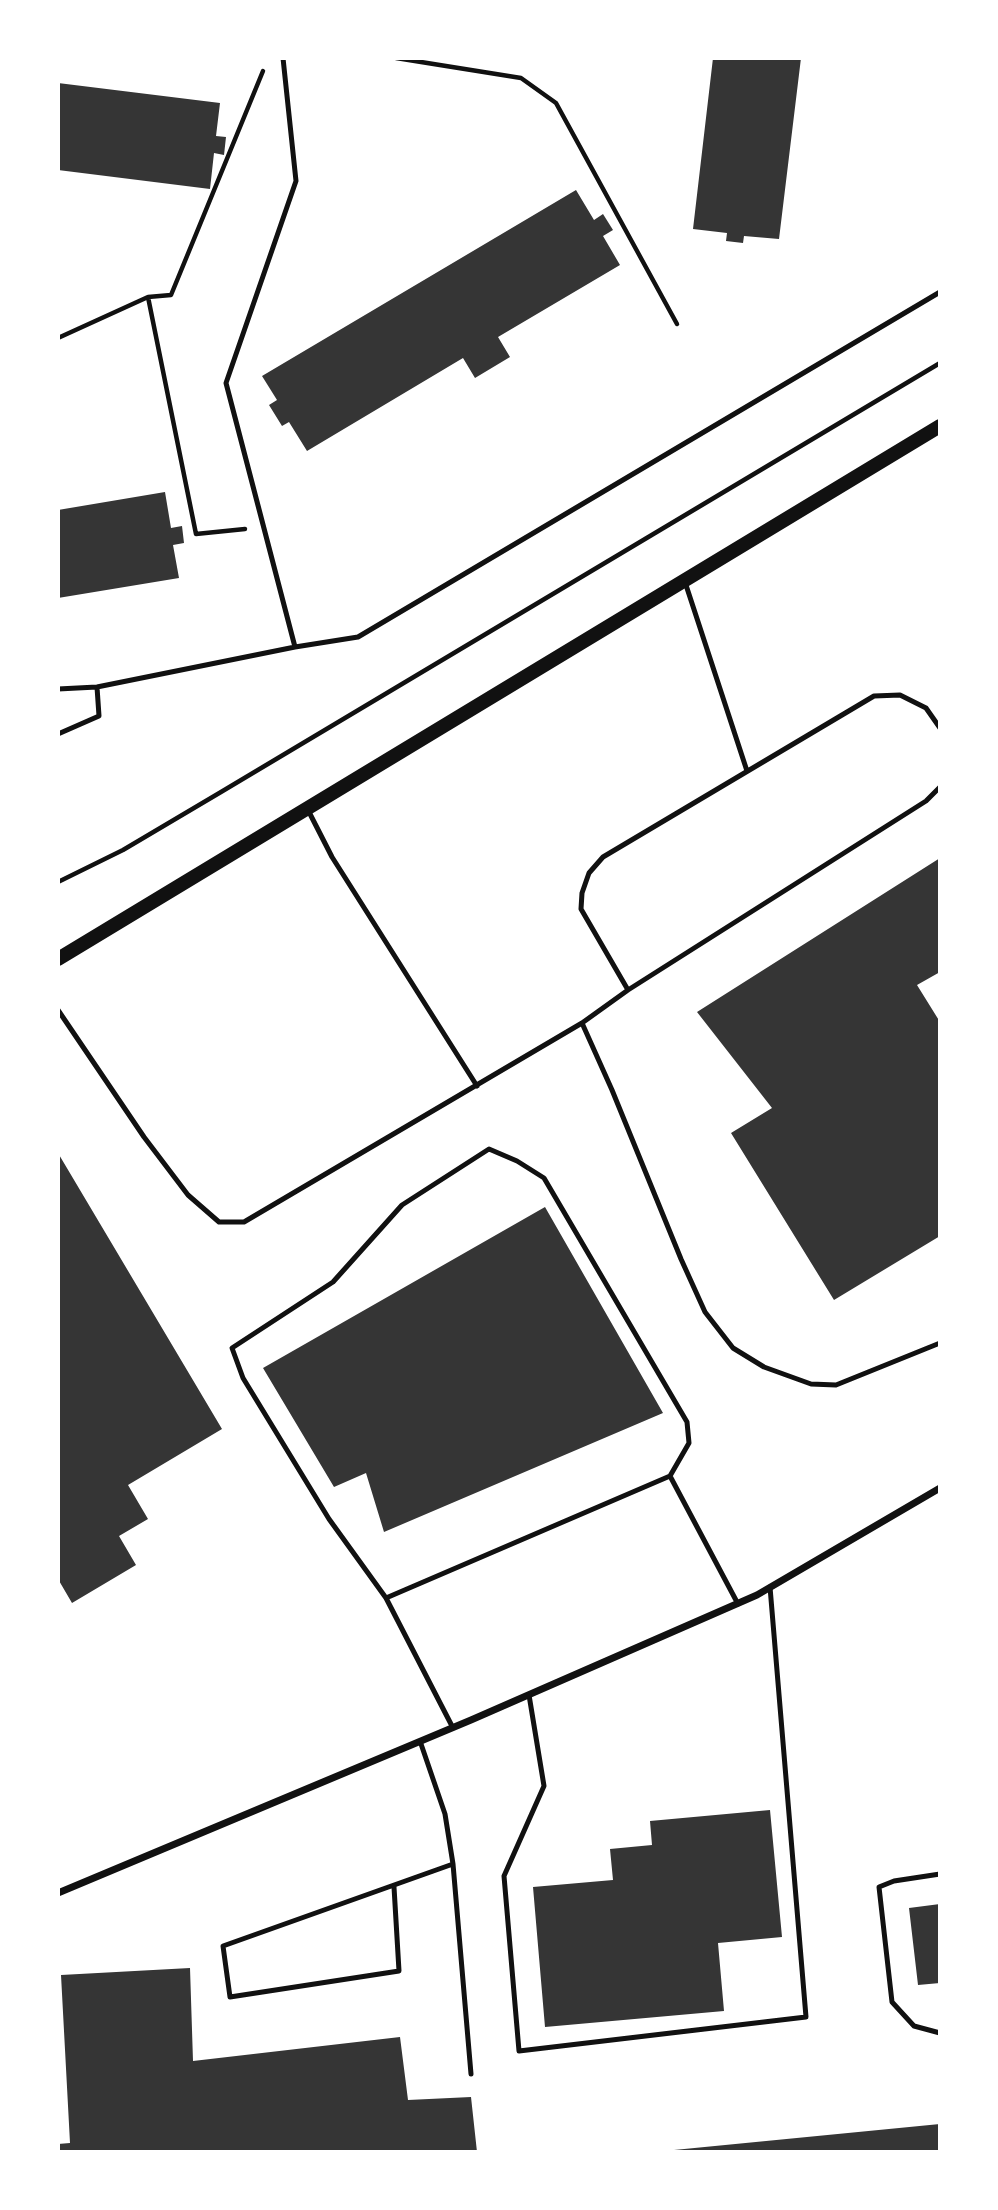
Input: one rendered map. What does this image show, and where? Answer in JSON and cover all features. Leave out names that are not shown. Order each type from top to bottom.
[{"type":"main road","points":[[58,959],[940,426]]},
{"type":"street","points":[[58,1893],[453,1728],[738,1604],[940,1488]]},
{"type":"lane","points":[[283,58],[296,181],[226,383],[295,647]]},
{"type":"lane","points":[[58,689],[97,687],[358,637],[940,292]]},
{"type":"lane","points":[[684,579],[747,771]]},
{"type":"lane","points":[[58,734],[99,716],[97,687]]},
{"type":"lane","points":[[628,989],[581,909],[582,892],[589,873],[604,857],[874,696],[900,695],[926,708],[940,728]]},
{"type":"lane","points":[[58,1010],[144,1137],[188,1195],[219,1222],[244,1222],[582,1023],[628,989],[926,800],[940,786]]},
{"type":"lane","points":[[307,807],[332,857],[477,1086]]},
{"type":"lane","points":[[582,1023],[705,1312],[733,1348],[764,1367],[811,1384],[836,1385],[940,1343]]},
{"type":"lane","points":[[386,1598],[670,1475],[689,1443],[687,1422],[544,1178],[517,1161],[489,1149],[402,1205],[333,1282],[232,1348],[243,1378],[329,1519],[386,1598],[453,1728]]},
{"type":"lane","points":[[670,1475],[738,1604]]},
{"type":"lane","points":[[529,1695],[544,1786],[504,1876],[519,2050],[806,2017],[770,1587]]},
{"type":"lane","points":[[420,1741],[446,1814],[453,1864],[471,2074]]},
{"type":"lane","points":[[394,1887],[399,1971],[230,1997],[223,1946],[453,1864]]},
{"type":"lane","points":[[940,1874],[894,1881],[879,1887],[892,2002],[914,2026],[940,2032]]},
{"type":"path","points":[[396,58],[520,78],[556,103],[677,324]]},
{"type":"path","points":[[58,338],[148,297],[171,295],[263,70]]},
{"type":"path","points":[[148,297],[196,534],[264,527]]},
{"type":"path","points":[[58,882],[123,850],[210,799],[940,363]]},
{"type":"building","points":[[713,58],[801,58],[779,239],[744,236],[743,243],[726,241],[727,233],[693,229]]},
{"type":"building","points":[[58,83],[220,103],[216,136],[226,137],[224,155],[214,153],[210,189],[58,170]]},
{"type":"building","points":[[576,190],[594,220],[603,214],[613,230],[603,236],[620,265],[498,337],[510,357],[475,378],[463,358],[307,451],[289,422],[282,426],[269,405],[277,400],[262,376]]},
{"type":"building","points":[[165,492],[171,528],[182,526],[184,543],[173,545],[179,578],[58,598],[58,510]]},
{"type":"building","points":[[940,858],[940,972],[917,985],[940,1022],[940,1236],[834,1300],[731,1133],[772,1108],[697,1012]]},
{"type":"building","points":[[58,1153],[222,1429],[128,1485],[148,1519],[119,1536],[136,1565],[72,1603],[58,1579]]},
{"type":"building","points":[[545,1207],[663,1413],[384,1532],[366,1473],[334,1487],[263,1368]]},
{"type":"building","points":[[770,1810],[782,1937],[718,1943],[724,2011],[545,2027],[533,1887],[613,1880],[610,1849],[652,1845],[650,1821]]},
{"type":"building","points":[[940,1904],[940,1983],[918,1985],[909,1908]]},
{"type":"building","points":[[190,1968],[193,2061],[400,2037],[408,2100],[471,2097],[477,2152],[58,2152],[58,2144],[70,2143],[61,1975]]},
{"type":"building","points":[[940,2124],[940,2152],[674,2152],[674,2150]]}]
